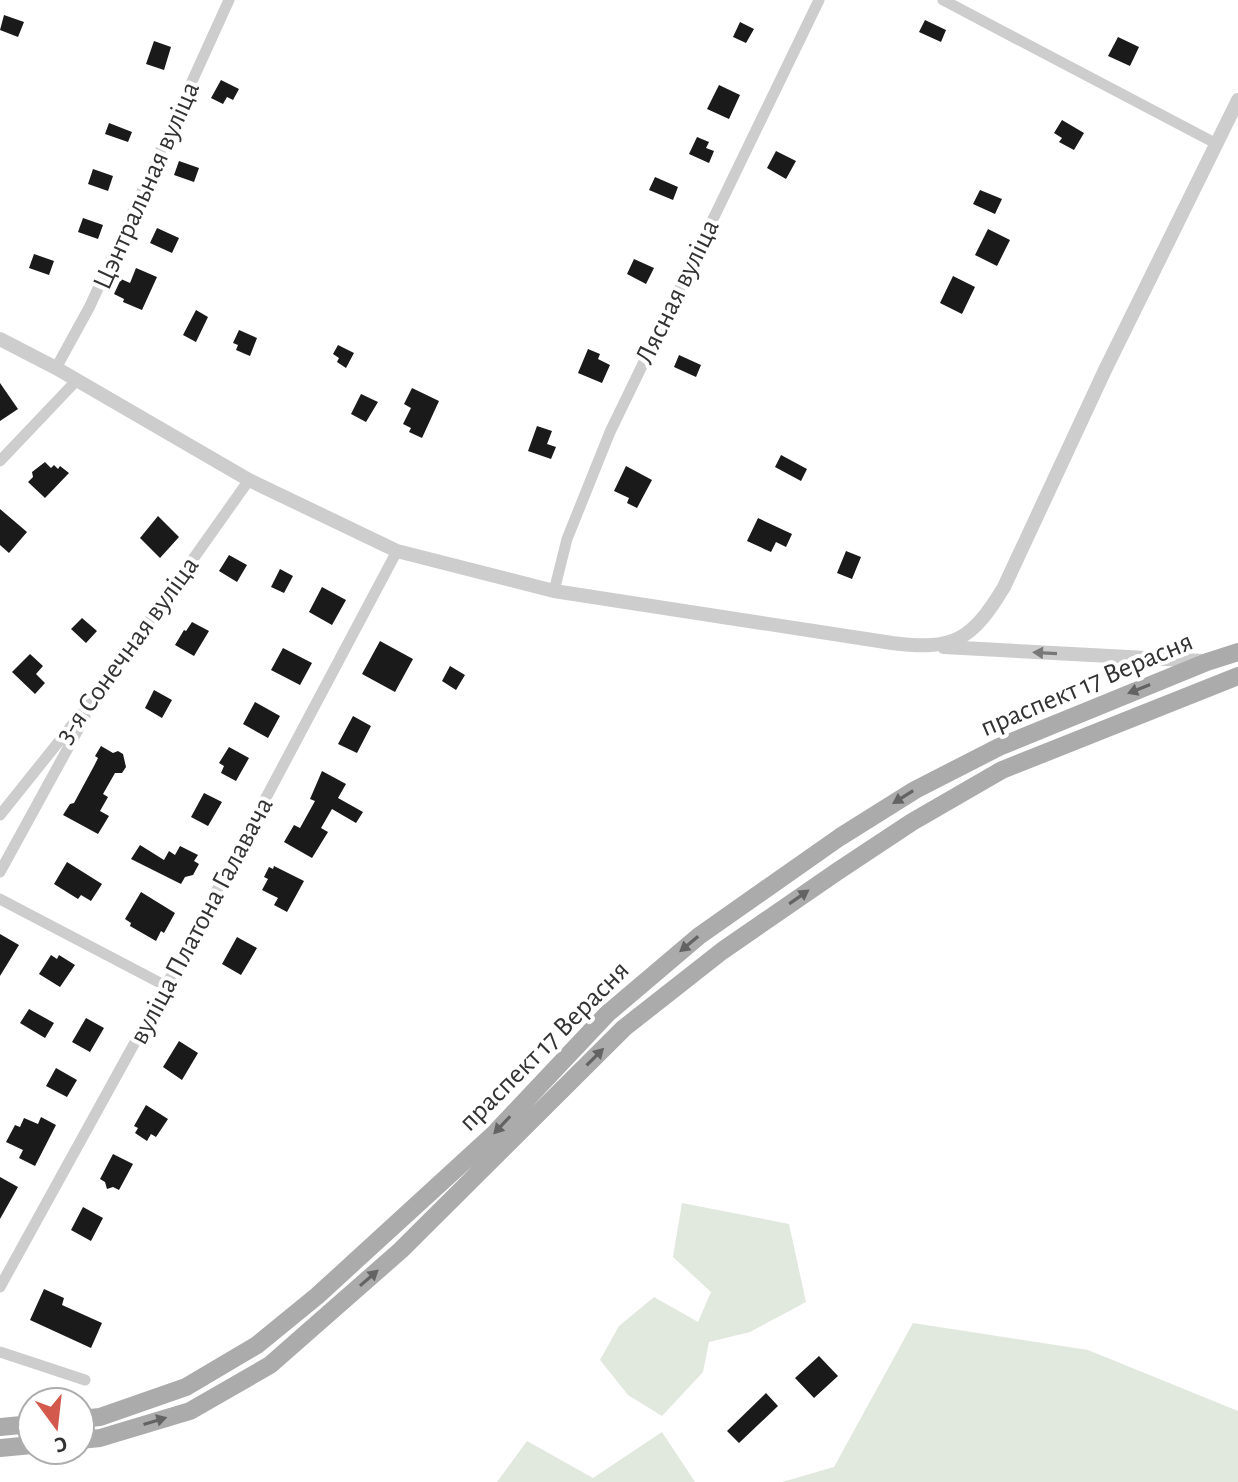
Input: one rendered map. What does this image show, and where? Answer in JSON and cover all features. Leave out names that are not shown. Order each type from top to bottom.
[{"type":"main road","name":"праспект 17 Верасня","points":[[96,1417],[186,1387],[257,1345],[328,1287],[493,1135],[607,1014],[699,936],[840,837],[915,790],[999,747],[1238,652]]},
{"type":"main road","name":"праспект 17 Верасня","points":[[96,1438],[190,1411],[270,1365],[401,1250],[624,1028],[722,951],[850,862],[1002,770],[1238,676]]},
{"type":"street","name":"Цэнтральная вуліца","points":[[56,368],[90,306],[229,0]]},
{"type":"street","name":"Лясная вуліца","points":[[554,591],[567,539],[616,419],[819,0]]},
{"type":"street","points":[[943,0],[1215,143]]},
{"type":"street","points":[[934,647],[957,639],[973,628],[1004,587],[1238,100]]},
{"type":"street","points":[[0,339],[249,480],[397,551],[554,591],[892,643],[1207,662]]},
{"type":"street","points":[[0,461],[76,381]]},
{"type":"street","name":"3-я Сонечная вуліца","points":[[0,815],[101,689],[249,480]]},
{"type":"street","name":"вуліца Платона Галавача","points":[[0,1287],[166,986],[397,551]]},
{"type":"street","points":[[0,872],[101,689]]},
{"type":"street","points":[[0,899],[166,986]]},
{"type":"street","points":[[0,1352],[85,1380]]},
{"type":"shaded area","points":[[682,1203],[789,1224],[806,1302],[750,1332],[709,1342],[703,1372],[662,1416],[628,1395],[600,1360],[619,1326],[654,1297],[698,1322],[711,1292],[673,1257]]},
{"type":"shaded area","points":[[913,1323],[1088,1350],[1238,1411],[1238,1482],[782,1482],[834,1467]]},
{"type":"shaded area","points":[[662,1432],[695,1482],[497,1482],[527,1441],[593,1478]]},
{"type":"building","points":[[4,15],[24,22],[18,37],[0,30]]},
{"type":"building","points":[[925,20],[946,30],[941,42],[919,32]]},
{"type":"building","points":[[740,22],[754,29],[746,43],[733,37]]},
{"type":"building","points":[[1118,37],[1139,47],[1130,66],[1108,56]]},
{"type":"building","points":[[154,41],[171,47],[164,70],[146,64]]},
{"type":"building","points":[[221,80],[239,89],[233,100],[227,97],[223,104],[211,98]]},
{"type":"building","points":[[719,85],[740,95],[729,119],[707,109]]},
{"type":"building","points":[[1062,120],[1084,133],[1074,150],[1059,142],[1062,138],[1054,133]]},
{"type":"building","points":[[109,123],[132,132],[128,142],[105,134]]},
{"type":"building","points":[[697,137],[709,142],[706,148],[714,151],[709,163],[689,154]]},
{"type":"building","points":[[776,151],[796,161],[786,179],[767,168]]},
{"type":"building","points":[[179,161],[199,168],[194,182],[174,175]]},
{"type":"building","points":[[93,169],[113,176],[108,191],[88,184]]},
{"type":"building","points":[[655,177],[678,187],[673,200],[649,190]]},
{"type":"building","points":[[980,190],[1002,199],[995,214],[973,204]]},
{"type":"building","points":[[83,218],[103,225],[98,239],[78,232]]},
{"type":"building","points":[[157,228],[179,238],[172,253],[150,243]]},
{"type":"building","points":[[988,229],[1010,240],[997,266],[975,255]]},
{"type":"building","points":[[34,254],[54,261],[49,275],[29,268]]},
{"type":"building","points":[[634,259],[654,268],[646,284],[627,274]]},
{"type":"building","points":[[136,268],[157,277],[142,310],[123,302],[124,299],[114,294],[121,279],[130,283]]},
{"type":"building","points":[[953,276],[975,287],[962,314],[940,303]]},
{"type":"building","points":[[196,310],[208,317],[196,342],[183,335]]},
{"type":"building","points":[[239,330],[257,338],[250,356],[236,350],[238,345],[233,343]]},
{"type":"building","points":[[338,345],[354,353],[346,368],[337,362],[339,358],[333,354]]},
{"type":"building","points":[[588,349],[600,354],[598,359],[610,365],[602,383],[578,373]]},
{"type":"building","points":[[679,355],[701,365],[696,377],[674,367]]},
{"type":"building","points":[[0,383],[18,409],[0,421]]},
{"type":"building","points":[[412,388],[439,401],[422,438],[409,432],[411,428],[403,424],[411,408],[404,404]]},
{"type":"building","points":[[361,394],[378,402],[366,422],[351,414]]},
{"type":"building","points":[[537,426],[552,431],[547,444],[556,447],[551,459],[528,451]]},
{"type":"building","points":[[781,455],[807,469],[801,481],[775,467]]},
{"type":"building","points":[[45,462],[51,468],[54,465],[58,469],[60,466],[69,473],[45,498],[28,482],[33,477],[32,472]]},
{"type":"building","points":[[626,466],[652,480],[637,508],[627,503],[629,498],[614,491]]},
{"type":"building","points":[[0,509],[27,532],[9,553],[0,545]]},
{"type":"building","points":[[158,516],[179,537],[160,558],[140,538]]},
{"type":"building","points":[[758,518],[792,534],[786,547],[776,542],[771,552],[747,541]]},
{"type":"building","points":[[846,551],[861,557],[852,579],[837,573]]},
{"type":"building","points":[[229,555],[247,565],[237,582],[219,571]]},
{"type":"building","points":[[280,569],[293,576],[284,593],[271,587]]},
{"type":"building","points":[[322,587],[346,600],[332,625],[309,612]]},
{"type":"building","points":[[82,618],[97,631],[86,643],[71,629]]},
{"type":"building","points":[[192,622],[209,631],[194,656],[175,645]]},
{"type":"building","points":[[380,641],[413,659],[395,692],[362,674]]},
{"type":"building","points":[[283,648],[312,663],[300,685],[271,670]]},
{"type":"building","points":[[30,654],[43,666],[36,674],[45,683],[35,694],[12,672]]},
{"type":"building","points":[[450,666],[465,675],[456,690],[442,681]]},
{"type":"building","points":[[154,690],[172,700],[162,718],[145,708]]},
{"type":"building","points":[[255,702],[280,716],[268,738],[243,724]]},
{"type":"building","points":[[353,716],[371,726],[357,753],[338,744]]},
{"type":"building","points":[[101,746],[113,753],[118,751],[123,754],[126,767],[122,773],[115,773],[103,794],[108,797],[100,811],[109,816],[98,834],[63,815],[74,803],[98,758],[95,756]]},
{"type":"building","points":[[229,747],[249,758],[236,781],[221,773],[224,766],[219,763]]},
{"type":"building","points":[[322,771],[346,784],[338,798],[363,812],[356,823],[332,809],[321,828],[328,832],[312,858],[284,842],[294,825],[300,828],[315,801],[310,799]]},
{"type":"building","points":[[204,793],[222,802],[208,826],[191,817]]},
{"type":"building","points":[[140,845],[164,860],[169,851],[175,855],[180,846],[198,855],[194,861],[199,864],[193,875],[185,877],[181,884],[131,859]]},
{"type":"building","points":[[67,862],[102,884],[91,901],[81,895],[78,899],[54,884]]},
{"type":"building","points":[[274,866],[304,881],[287,912],[274,905],[278,898],[262,890],[268,879],[264,877],[269,867],[273,869]]},
{"type":"building","points":[[141,892],[175,913],[156,941],[130,926],[131,923],[125,919]]},
{"type":"building","points":[[0,934],[19,945],[0,976]]},
{"type":"building","points":[[237,937],[257,948],[241,975],[222,964]]},
{"type":"building","points":[[51,955],[57,959],[59,955],[75,965],[60,987],[39,974]]},
{"type":"building","points":[[29,1009],[54,1023],[45,1038],[20,1023]]},
{"type":"building","points":[[86,1018],[104,1028],[90,1052],[72,1042]]},
{"type":"building","points":[[179,1041],[198,1053],[182,1080],[163,1067]]},
{"type":"building","points":[[56,1068],[77,1080],[67,1097],[46,1086]]},
{"type":"building","points":[[146,1105],[168,1119],[156,1137],[151,1134],[147,1141],[135,1133],[138,1128],[134,1126]]},
{"type":"building","points":[[41,1117],[56,1125],[35,1166],[19,1158],[23,1150],[6,1142],[15,1125],[20,1127],[24,1118],[38,1124]]},
{"type":"building","points":[[113,1154],[133,1164],[119,1190],[113,1187],[107,1189],[100,1179]]},
{"type":"building","points":[[0,1177],[18,1187],[0,1219]]},
{"type":"building","points":[[83,1207],[103,1218],[91,1241],[71,1230]]},
{"type":"building","points":[[44,1289],[64,1298],[62,1305],[102,1323],[91,1348],[30,1320]]},
{"type":"building","points":[[819,1356],[838,1376],[814,1398],[795,1378]]},
{"type":"building","points":[[766,1393],[778,1406],[739,1443],[727,1431]]}]
